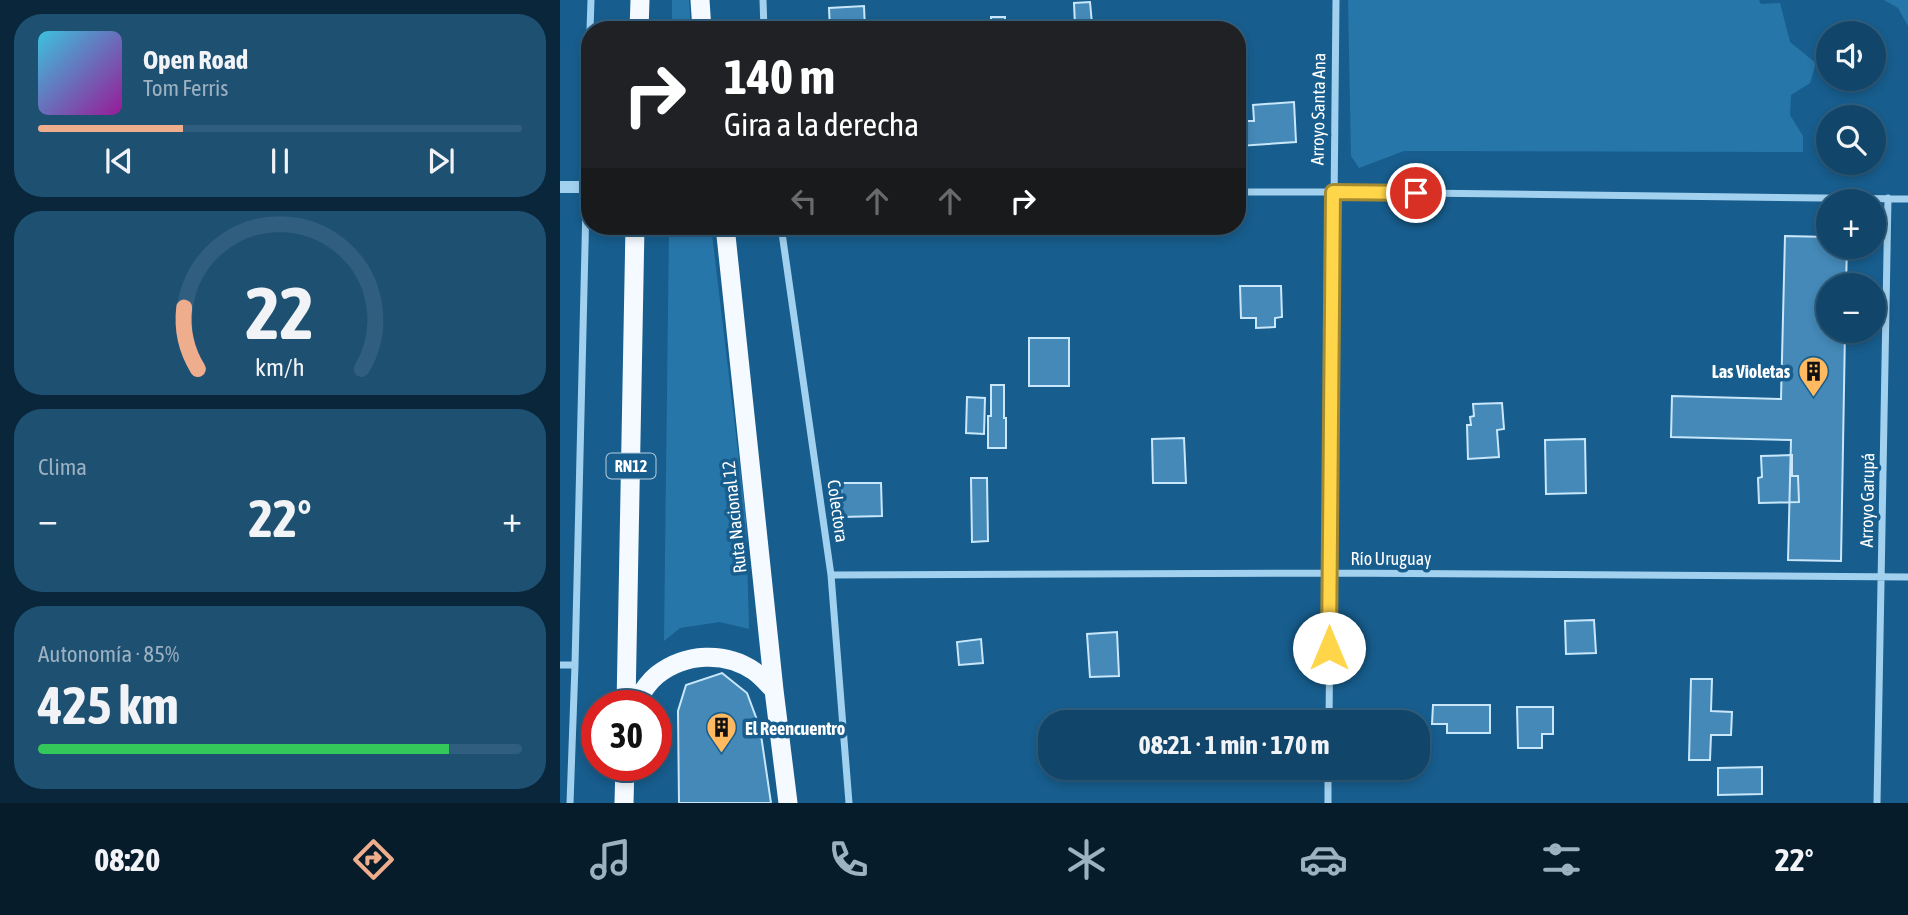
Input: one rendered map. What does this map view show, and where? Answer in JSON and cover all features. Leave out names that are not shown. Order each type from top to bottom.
[{"type":"highway","points":[[639,21],[640,0]]},
{"type":"highway","points":[[700,0],[701,21]]},
{"type":"highway","name":"RN12","points":[[626,690],[635,235]]},
{"type":"highway","name":"Ruta Nacional 12","points":[[726,235],[788,803]]},
{"type":"highway","points":[[644,690],[656,676],[679,662],[705,656],[731,660],[755,671],[774,690]]},
{"type":"highway","points":[[780,739],[799,803]]},
{"type":"highway","points":[[624,803],[625,781]]},
{"type":"street","points":[[590,21],[591,0]]},
{"type":"street","points":[[764,0],[765,21]]},
{"type":"street","name":"Arroyo Santa Ana","points":[[1329,710],[1336,0]]},
{"type":"street","points":[[560,187],[581,187]]},
{"type":"street","points":[[1246,192],[1908,199]]},
{"type":"street","name":"Arroyo Garupá","points":[[1877,803],[1888,198]]},
{"type":"street","points":[[570,803],[585,235]]},
{"type":"street","name":"Colectora","points":[[782,235],[831,575],[849,803]]},
{"type":"street","name":"Río Uruguay","points":[[831,575],[1330,573],[1908,577]]},
{"type":"street","points":[[560,665],[575,665]]},
{"type":"street","points":[[1328,780],[1328,803]]},
{"type":"shaded area","points":[[672,0],[689,0],[690,21],[672,21]]},
{"type":"shaded area","points":[[1348,0],[1759,0],[1761,4],[1780,3],[1790,42],[1816,63],[1810,83],[1791,95],[1790,115],[1803,136],[1803,152],[1404,151],[1359,168],[1351,156]]},
{"type":"shaded area","points":[[1884,0],[1908,0],[1908,26],[1898,8]]},
{"type":"shaded area","points":[[669,235],[712,235],[746,518],[749,629],[720,622],[680,628],[664,641]]},
{"type":"building","points":[[1090,2],[1092,21],[1075,21],[1074,3]]},
{"type":"building","points":[[864,6],[865,21],[830,21],[829,8]]},
{"type":"building","points":[[991,17],[1005,17],[1005,21],[991,21]]},
{"type":"building","points":[[1294,102],[1296,142],[1246,146],[1246,121],[1254,121],[1253,105]]},
{"type":"building","name":"Las Violetas","points":[[1785,236],[1816,237],[1816,259],[1847,259],[1846,273],[1816,273],[1816,343],[1845,343],[1841,561],[1788,560],[1791,440],[1671,437],[1672,396],[1781,399]]},
{"type":"building","points":[[1240,286],[1281,286],[1282,317],[1275,318],[1275,327],[1256,328],[1256,318],[1241,318]]},
{"type":"building","points":[[1029,338],[1069,338],[1069,386],[1029,386]]},
{"type":"building","points":[[991,385],[1004,385],[1006,448],[988,448]]},
{"type":"building","points":[[967,397],[985,398],[984,434],[966,433]]},
{"type":"building","points":[[1502,403],[1504,429],[1497,430],[1499,457],[1468,459],[1467,425],[1471,425],[1470,417],[1474,416],[1473,404]]},
{"type":"building","points":[[1184,438],[1186,483],[1153,483],[1152,439]]},
{"type":"building","points":[[1585,439],[1586,493],[1546,494],[1545,440]]},
{"type":"building","points":[[1792,455],[1792,476],[1798,476],[1799,502],[1759,503],[1761,456]]},
{"type":"building","points":[[971,478],[987,478],[988,541],[972,542]]},
{"type":"building","points":[[841,483],[881,483],[882,516],[842,517]]},
{"type":"building","points":[[1594,620],[1596,653],[1566,654],[1565,621]]},
{"type":"building","points":[[1117,632],[1119,676],[1090,677],[1087,634]]},
{"type":"building","points":[[981,639],[983,663],[959,665],[957,642]]},
{"type":"building","name":"El Reencuentro","points":[[722,673],[747,693],[760,728],[771,803],[679,803],[678,711],[686,685]]},
{"type":"building","points":[[1691,679],[1712,679],[1711,711],[1732,712],[1731,735],[1711,735],[1710,760],[1689,760]]},
{"type":"building","points":[[1433,705],[1490,705],[1490,733],[1447,733],[1447,724],[1432,724]]},
{"type":"building","points":[[1517,707],[1553,707],[1553,734],[1542,734],[1542,748],[1518,748]]},
{"type":"building","points":[[1762,767],[1762,794],[1718,795],[1718,768]]},
{"type":"place","name":"Las Violetas","points":[[1813,398]]},
{"type":"place","name":"El Reencuentro","points":[[722,755]]},
{"type":"route","points":[[1329,648],[1333,192],[1416,193]]}]
